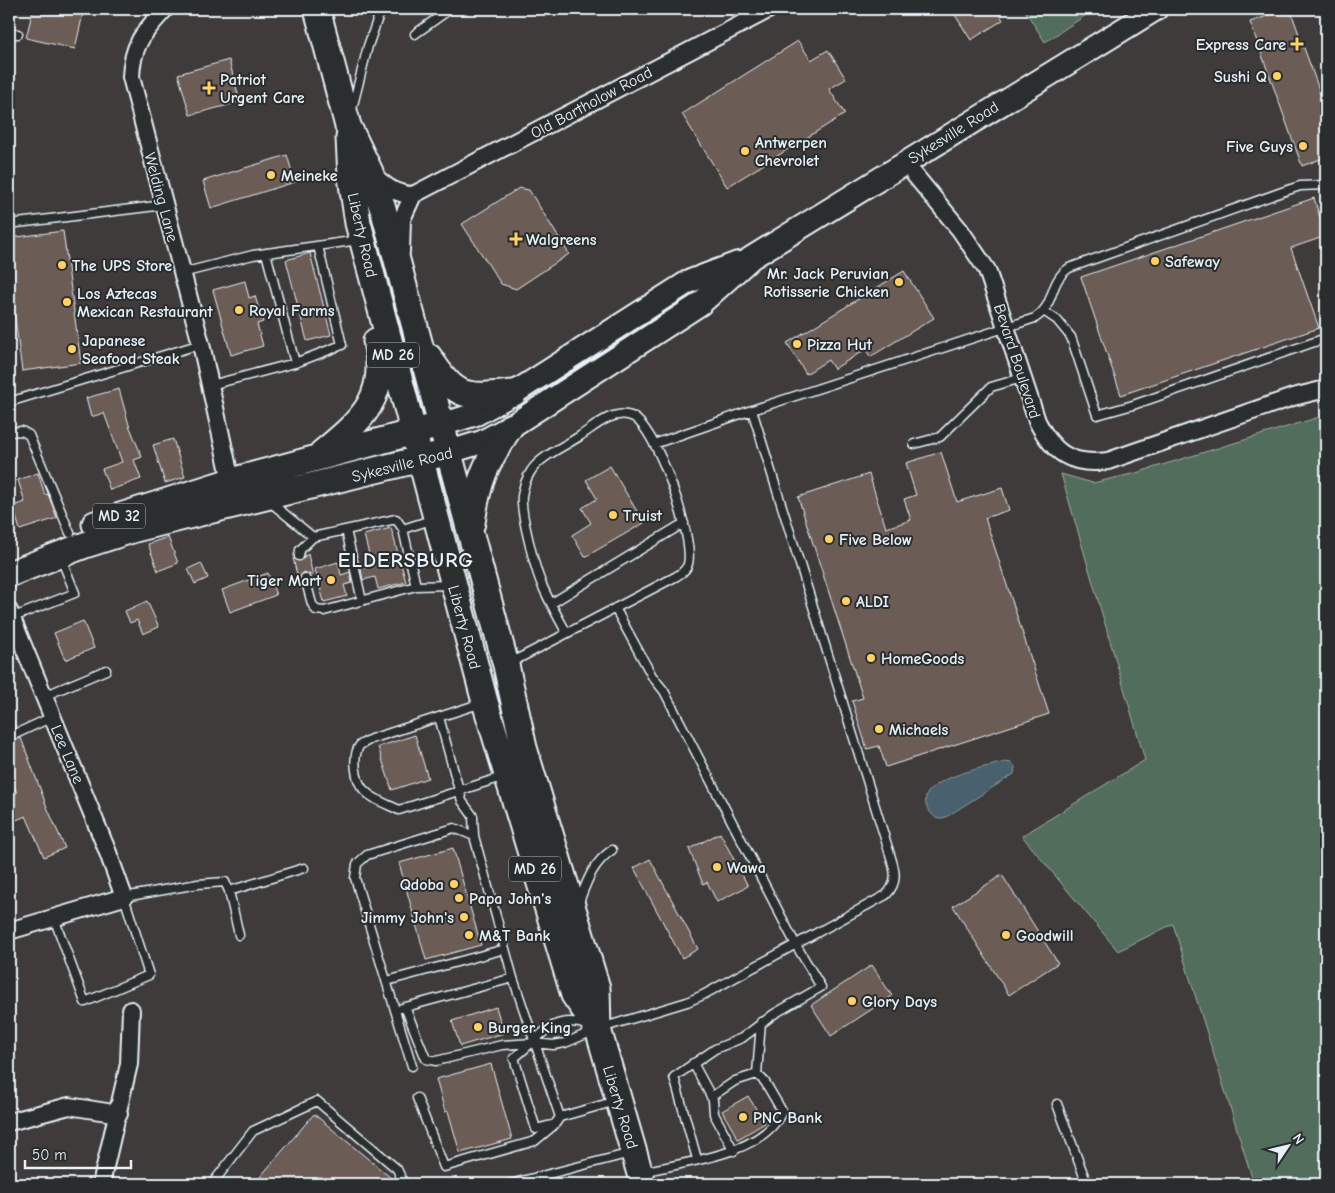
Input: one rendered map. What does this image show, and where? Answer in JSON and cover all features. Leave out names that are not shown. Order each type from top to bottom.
[{"type":"main road","name":"Liberty Road","points":[[317,9],[348,126],[370,172],[384,212],[506,665],[524,748],[597,988],[598,1029],[639,1169]]},
{"type":"main road","name":"Sykesville Road","points":[[9,557],[265,498],[482,442],[510,427],[700,304],[751,258],[904,162],[1156,9]]},
{"type":"main road","name":"Liberty Road","points":[[348,126],[350,177],[363,240],[485,702],[574,995],[598,1029]]},
{"type":"main road","name":"Sykesville Road","points":[[9,574],[65,544],[231,481],[476,414],[514,393],[688,282],[751,258]]},
{"type":"main road","points":[[316,458],[356,424],[375,395],[381,362],[369,310],[372,277]]},
{"type":"main road","points":[[419,341],[440,374],[460,393],[471,396],[514,393]]},
{"type":"main road","points":[[471,536],[476,492],[482,475],[490,457],[510,427]]},
{"type":"street","name":"Welding Lane","points":[[165,9],[140,38],[133,52],[132,70],[135,92],[211,385],[231,481]]},
{"type":"street","name":"Old Bartholow Road","points":[[413,195],[770,9]]},
{"type":"street","name":"Bevard Boulevard","points":[[904,162],[976,251],[987,270],[1037,421],[1045,436],[1067,456],[1078,462],[1093,463],[1130,455],[1293,397],[1326,389]]},
{"type":"street","points":[[370,172],[390,190],[401,194],[413,195],[402,220],[399,267]]},
{"type":"street","name":"Lee Lane","points":[[10,614],[107,850],[124,897]]},
{"type":"street","points":[[9,931],[124,897]]},
{"type":"street","points":[[101,1184],[119,1114],[129,1064],[131,1010]]},
{"type":"street","points":[[9,1122],[69,1106],[119,1114]]},
{"type":"lane","points":[[348,126],[368,46],[381,9]]},
{"type":"lane","points":[[415,34],[450,9]]},
{"type":"lane","points":[[9,33],[18,34]]},
{"type":"lane","points":[[654,444],[752,410],[1035,318],[1045,312],[1056,280],[1069,268],[1300,186],[1326,185]]},
{"type":"lane","points":[[9,224],[164,205]]},
{"type":"lane","points":[[182,273],[266,253],[363,240]]},
{"type":"lane","points":[[211,385],[295,363],[342,345],[318,246]]},
{"type":"lane","points":[[266,253],[295,363]]},
{"type":"lane","points":[[1045,312],[1057,320],[1070,338],[1097,415],[1133,405],[1326,338]]},
{"type":"lane","points":[[9,402],[200,344]]},
{"type":"lane","points":[[914,444],[940,437],[991,388],[1022,378]]},
{"type":"lane","points":[[405,1007],[421,1051],[426,1059],[436,1060],[502,1045],[534,1043],[553,1045],[565,1043],[598,1029],[687,1002],[796,945],[886,895],[892,889],[896,874],[752,410]]},
{"type":"lane","points":[[506,665],[684,572],[688,565],[689,554],[678,498],[654,444],[634,417],[625,414],[606,419],[544,460],[532,470],[524,484],[522,508],[541,584],[566,632]]},
{"type":"lane","points":[[9,432],[22,431],[29,435],[65,544],[75,593],[10,614]]},
{"type":"lane","points":[[265,498],[313,537]]},
{"type":"lane","points":[[299,556],[300,550],[313,537],[396,519],[403,529],[416,586]]},
{"type":"lane","points":[[403,529],[436,519]]},
{"type":"lane","points":[[552,604],[684,523]]},
{"type":"lane","points":[[346,530],[362,601]]},
{"type":"lane","points":[[305,578],[312,604],[316,610],[324,612],[416,586],[454,585]]},
{"type":"lane","points":[[615,608],[652,676],[664,691],[796,945],[820,987],[761,1022],[742,1038],[715,1049],[674,1077],[697,1159]]},
{"type":"lane","points":[[44,696],[106,670]]},
{"type":"lane","points":[[485,702],[371,739],[360,745],[355,758],[357,773],[362,789],[376,800],[399,810],[506,775]]},
{"type":"lane","points":[[439,717],[461,790],[462,801],[473,816],[474,836],[513,978],[560,1117]]},
{"type":"lane","points":[[9,737],[52,718]]},
{"type":"lane","points":[[412,1066],[356,878],[357,864],[367,855],[454,828],[474,836]]},
{"type":"lane","points":[[574,913],[594,867],[600,858],[612,850]]},
{"type":"lane","points":[[229,891],[304,868]]},
{"type":"lane","points":[[54,918],[85,1002],[149,975],[124,897],[198,884],[225,882],[229,891],[239,935]]},
{"type":"lane","points":[[387,980],[505,949]]},
{"type":"lane","points":[[396,1010],[513,978]]},
{"type":"lane","points":[[555,1124],[536,1129],[514,1058],[534,1043],[546,1028],[575,1021],[598,1029]]},
{"type":"lane","points":[[757,1074],[761,1022]]},
{"type":"lane","points":[[693,1063],[711,1097],[714,1114],[734,1151]]},
{"type":"lane","points":[[711,1097],[735,1081],[757,1074]]},
{"type":"lane","points":[[510,1184],[639,1169],[734,1151],[770,1129],[778,1121],[782,1111],[766,1082],[757,1074]]},
{"type":"lane","points":[[417,1098],[444,1167],[535,1141],[555,1124],[560,1117],[619,1100]]},
{"type":"lane","points":[[212,1184],[253,1131],[317,1101],[397,1169],[404,1184]]},
{"type":"lane","points":[[1057,1104],[1087,1184]]},
{"type":"green space","points":[[1024,9],[1095,9],[1045,42]]},
{"type":"green space","points":[[1326,415],[1326,1184],[1254,1184],[1173,924],[1118,951],[1022,836],[1145,760],[1061,474],[1093,483],[1136,473]]},
{"type":"water","points":[[1005,762],[1012,763],[1015,767],[1014,774],[946,817],[937,819],[927,806],[926,796],[934,787],[947,779],[979,768]]},
{"type":"building","points":[[33,9],[84,9],[75,49],[26,38]]},
{"type":"building","points":[[964,9],[996,9],[1003,20],[971,40],[955,15]]},
{"type":"building","points":[[1290,9],[1326,109],[1326,157],[1302,166],[1250,22]]},
{"type":"building","name":"Antwerpen Chevrolet","points":[[798,41],[811,60],[828,50],[846,79],[829,89],[845,114],[727,187],[682,114]]},
{"type":"building","name":"Patriot Urgent Care","points":[[229,60],[240,102],[190,115],[178,74]]},
{"type":"building","points":[[287,155],[295,182],[211,208],[203,181]]},
{"type":"building","name":"Walgreens","points":[[519,188],[529,190],[569,254],[516,289],[501,284],[462,224]]},
{"type":"building","points":[[1314,198],[1326,236],[1291,248],[1319,328],[1121,395],[1081,277]]},
{"type":"building","points":[[63,231],[81,363],[22,371],[9,275],[9,238]]},
{"type":"building","name":"Royal Farms","points":[[310,253],[331,335],[307,341],[286,260]]},
{"type":"building","points":[[904,271],[934,318],[870,357],[866,349],[834,369],[828,360],[806,374],[787,343]]},
{"type":"building","name":"Royal Farms","points":[[245,281],[249,298],[255,296],[263,322],[257,324],[263,346],[231,355],[213,290]]},
{"type":"building","points":[[119,389],[129,425],[142,457],[134,460],[141,479],[110,490],[102,469],[122,462],[104,413],[91,417],[86,398]]},
{"type":"building","points":[[173,439],[185,477],[165,483],[153,445]]},
{"type":"building","points":[[941,452],[957,502],[1002,488],[1009,510],[985,518],[1049,714],[886,767],[879,746],[867,749],[852,701],[863,698],[798,497],[869,474],[886,528],[911,520],[904,499],[916,495],[906,463]]},
{"type":"building","name":"Truist","points":[[610,466],[644,523],[585,557],[572,535],[591,523],[582,508],[597,499],[586,480]]},
{"type":"building","points":[[38,473],[45,495],[48,494],[57,518],[20,530],[13,506],[25,502],[18,480]]},
{"type":"building","points":[[391,528],[406,582],[378,589],[375,577],[363,580],[361,569],[372,566],[364,535]]},
{"type":"building","points":[[168,537],[178,563],[158,571],[148,544]]},
{"type":"building","points":[[308,554],[313,576],[304,572],[298,579],[293,558],[300,561]]},
{"type":"building","name":"Tiger Mart","points":[[338,562],[341,575],[350,572],[352,583],[344,585],[347,596],[324,602],[315,569]]},
{"type":"building","points":[[201,563],[208,578],[195,584],[188,569]]},
{"type":"building","points":[[268,573],[276,595],[230,612],[222,590]]},
{"type":"building","points":[[147,601],[159,627],[143,634],[137,620],[130,623],[125,611]]},
{"type":"building","points":[[83,621],[94,648],[65,660],[54,633]]},
{"type":"building","points":[[9,709],[16,727],[9,731]]},
{"type":"building","points":[[415,735],[428,778],[392,790],[378,747]]},
{"type":"building","points":[[21,738],[65,848],[44,857],[26,816],[9,823],[9,796],[17,793],[9,773],[9,743]]},
{"type":"building","name":"Wawa","points":[[720,833],[748,886],[717,902],[707,882],[703,884],[689,849]]},
{"type":"building","points":[[453,848],[481,945],[426,960],[399,863]]},
{"type":"building","points":[[650,859],[698,949],[682,958],[634,868]]},
{"type":"building","name":"Goodwill","points":[[1002,875],[1058,963],[1009,995],[953,906]]},
{"type":"building","name":"Glory Days","points":[[872,965],[892,996],[831,1036],[811,1005]]},
{"type":"building","name":"Burger King","points":[[496,1007],[504,1033],[460,1046],[452,1021]]},
{"type":"building","points":[[491,1064],[512,1139],[460,1153],[448,1111],[445,1112],[436,1079]]},
{"type":"building","name":"PNC Bank","points":[[748,1096],[765,1123],[738,1139],[722,1111]]},
{"type":"building","points":[[314,1114],[397,1183],[398,1184],[254,1184]]},
{"type":"place","name":"Express Care","points":[[1297,44]]},
{"type":"place","name":"Sushi Q","points":[[1277,76]]},
{"type":"place","name":"Patriot Urgent Care","points":[[209,88]]},
{"type":"place","name":"Five Guys","points":[[1303,146]]},
{"type":"place","name":"Antwerpen Chevrolet","points":[[745,151]]},
{"type":"place","name":"Meineke","points":[[271,175]]},
{"type":"place","name":"Walgreens","points":[[516,239]]},
{"type":"place","name":"Safeway","points":[[1155,261]]},
{"type":"place","name":"The UPS Store","points":[[62,265]]},
{"type":"place","name":"Mr. Jack Peruvian Rotisserie Chicken","points":[[899,282]]},
{"type":"place","name":"Los Aztecas Mexican Restaurant","points":[[67,302]]},
{"type":"place","name":"Royal Farms","points":[[239,310]]},
{"type":"place","name":"Pizza Hut","points":[[797,344]]},
{"type":"place","name":"Japanese Seafood Steak","points":[[72,349]]},
{"type":"place","name":"Truist","points":[[613,515]]},
{"type":"place","name":"Five Below","points":[[829,539]]},
{"type":"place","name":"Tiger Mart","points":[[331,580]]},
{"type":"place","name":"ALDI","points":[[846,601]]},
{"type":"place","name":"HomeGoods","points":[[871,658]]},
{"type":"place","name":"Michaels","points":[[879,729]]},
{"type":"place","name":"Wawa","points":[[717,867]]},
{"type":"place","name":"Qdoba","points":[[454,884]]},
{"type":"place","name":"Papa John's","points":[[459,898]]},
{"type":"place","name":"Jimmy John's","points":[[464,917]]},
{"type":"place","name":"M&T Bank","points":[[469,935]]},
{"type":"place","name":"Goodwill","points":[[1006,935]]},
{"type":"place","name":"Glory Days","points":[[852,1001]]},
{"type":"place","name":"Burger King","points":[[478,1027]]},
{"type":"place","name":"PNC Bank","points":[[743,1117]]},
{"type":"district","name":"ELDERSBURG","points":[[406,560]]}]
